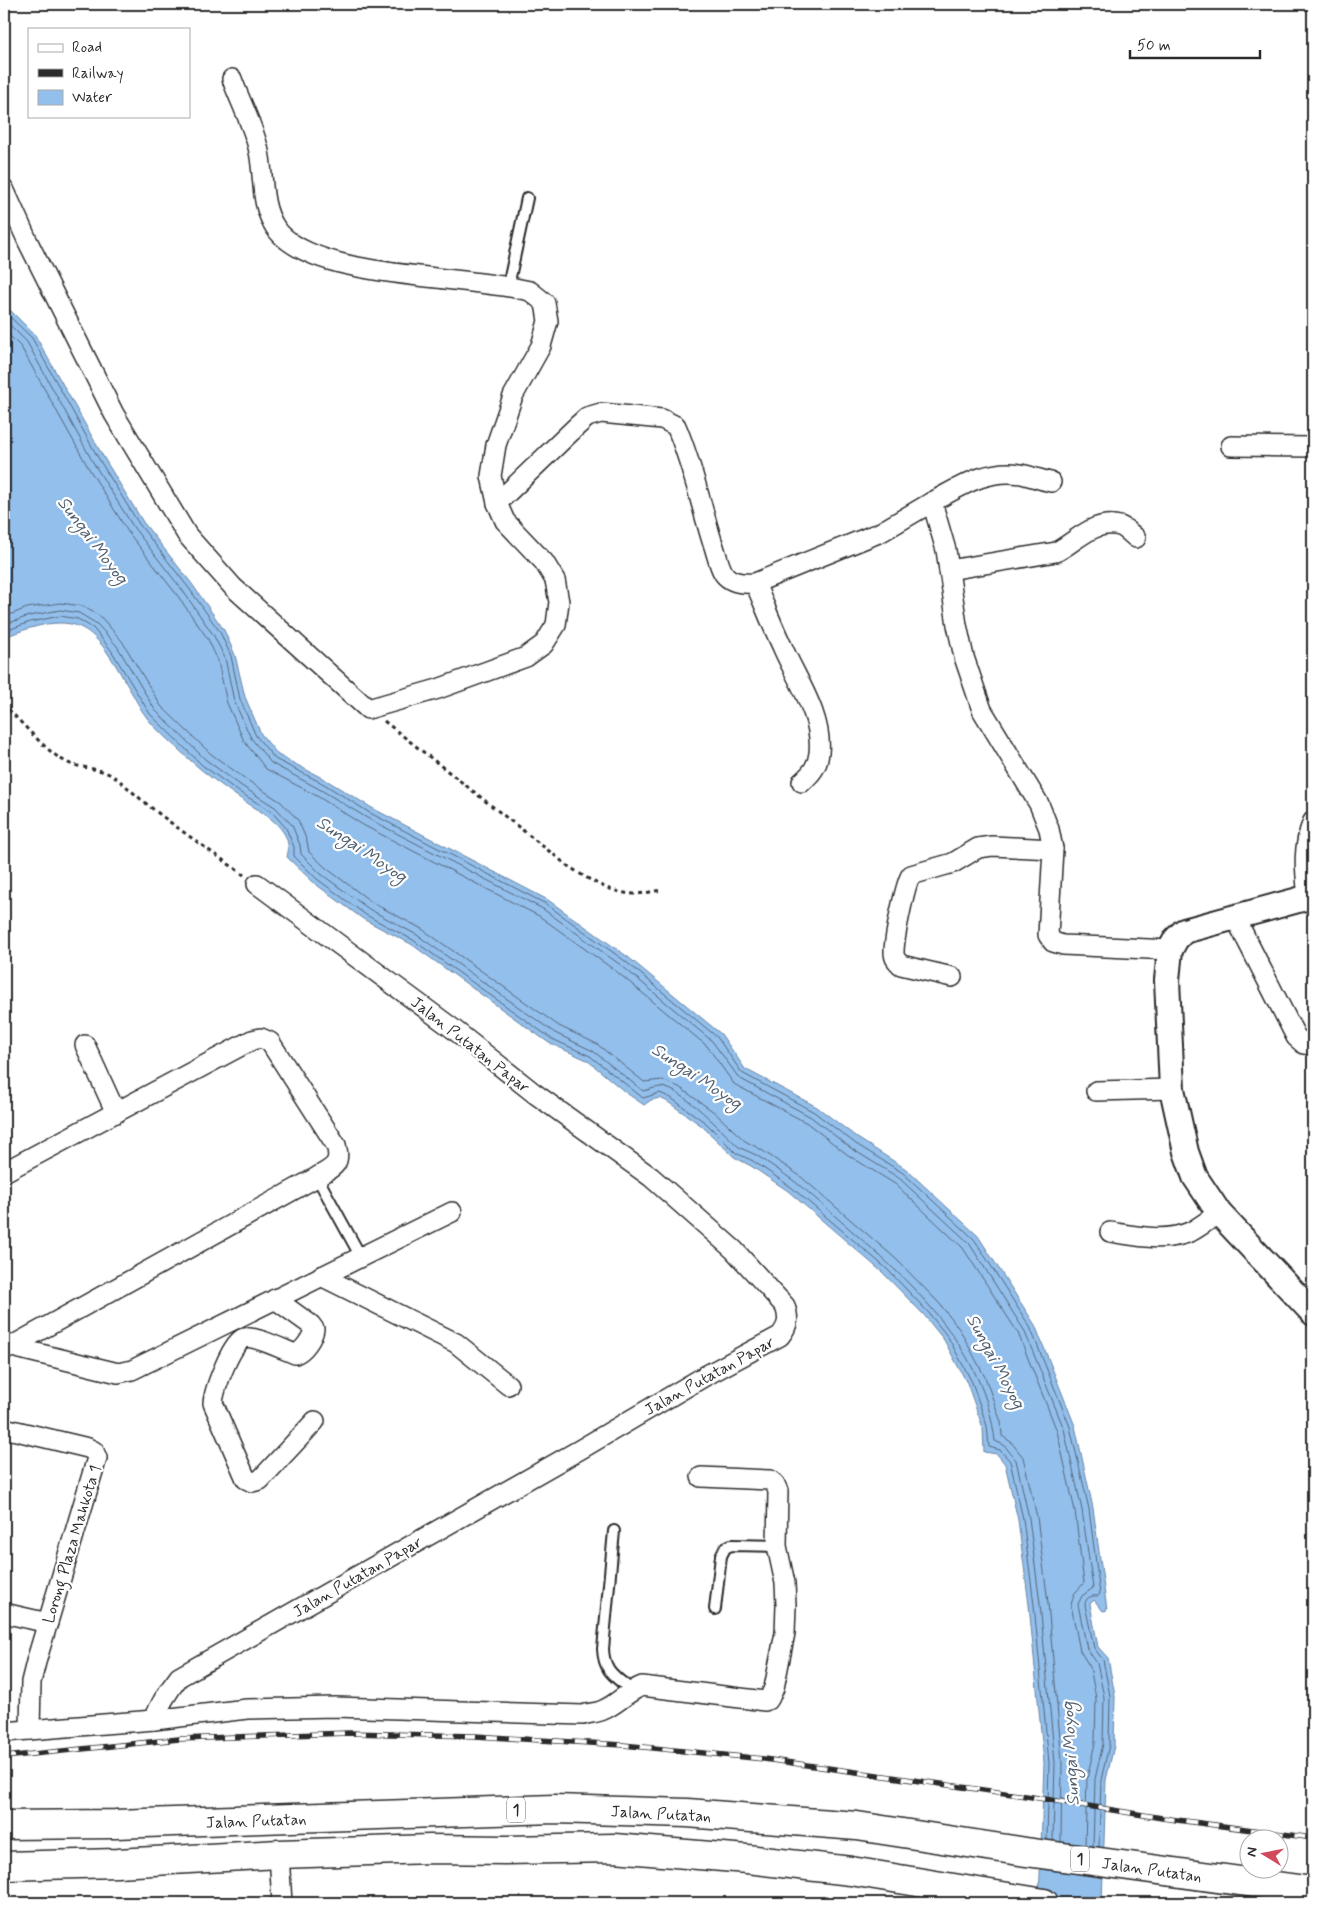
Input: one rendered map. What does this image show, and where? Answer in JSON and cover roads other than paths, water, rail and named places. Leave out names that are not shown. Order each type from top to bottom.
[{"type":"highway","name":"Jalan Putatan","points":[[4,1826],[544,1809],[687,1813],[857,1826],[1026,1852],[1313,1891]]},
{"type":"highway","points":[[4,1866],[117,1863],[279,1854],[430,1849],[614,1848],[747,1859],[851,1871],[1044,1903]]},
{"type":"street","points":[[4,189],[28,242],[114,414],[187,535],[233,587],[368,709],[438,689],[526,657],[544,644],[556,625],[559,602],[555,580],[544,562],[505,521],[497,503],[491,476],[496,445],[514,396],[541,346],[548,321],[545,303],[530,291],[372,270],[343,264],[315,255],[293,244],[276,228],[264,204],[258,147],[232,79]]},
{"type":"street","points":[[497,503],[587,417],[601,414],[662,419],[676,426],[682,441],[723,573],[732,580],[745,584],[756,583],[881,532],[978,478],[998,473],[1020,474],[1051,482]]},
{"type":"street","points":[[1231,446],[1313,447]]},
{"type":"street","points":[[932,502],[946,550],[956,625],[964,657],[982,710],[1039,804],[1049,829],[1053,849],[1048,934],[1053,942],[1063,945],[1170,950]]},
{"type":"street","points":[[949,570],[1056,552],[1091,528],[1105,524],[1122,526],[1136,538]]},
{"type":"street","points":[[756,583],[781,645],[812,712],[819,736],[819,755],[814,770],[802,782]]},
{"type":"street","points":[[1313,822],[1304,858],[1311,896],[1184,931],[1176,939],[1170,950],[1167,980],[1172,1089],[1186,1152],[1195,1177],[1219,1213],[1313,1313]]},
{"type":"street","points":[[952,977],[901,965],[895,959],[894,951],[900,916],[907,881],[911,875],[953,863],[978,848],[992,846],[1053,849]]},
{"type":"street","name":"Jalan Putatan Papar","points":[[154,1720],[159,1705],[179,1677],[580,1449],[704,1376],[780,1336],[786,1328],[789,1317],[785,1306],[734,1250],[652,1177],[534,1093],[445,1023],[257,884]]},
{"type":"street","points":[[1235,917],[1296,1037],[1304,1044],[1313,1045]]},
{"type":"street","points":[[4,1172],[252,1040],[261,1038],[270,1042],[336,1145],[339,1155],[336,1165],[317,1177],[7,1346]]},
{"type":"street","points":[[85,1045],[116,1112]]},
{"type":"street","points":[[1096,1091],[1172,1089]]},
{"type":"street","points":[[7,1346],[118,1373],[132,1370],[452,1212]]},
{"type":"street","points":[[1110,1232],[1165,1238],[1191,1231],[1219,1213]]},
{"type":"street","points":[[321,1276],[456,1343],[508,1386]]},
{"type":"street","points":[[275,1299],[311,1325],[314,1329],[313,1334],[300,1353],[295,1354],[252,1338],[244,1338],[236,1343],[214,1392],[213,1402],[246,1479],[252,1482],[260,1480],[315,1421]]},
{"type":"street","name":"Lorong Plaza Mahkota 1","points":[[4,1428],[88,1448],[94,1451],[97,1458],[31,1682],[30,1730]]},
{"type":"street","points":[[4,1732],[154,1720],[247,1709],[335,1707],[583,1715],[602,1711],[618,1702],[632,1690],[642,1686],[655,1686],[765,1701],[769,1699],[774,1688],[786,1624],[785,1583],[777,1546],[778,1491],[776,1484],[770,1480],[701,1477]]},
{"type":"street","points":[[4,1613],[48,1623]]},
{"type":"street","points":[[279,1854],[282,1903]]},
{"type":"lane","points":[[510,287],[510,277],[528,198]]},
{"type":"lane","points":[[317,1177],[360,1257]]},
{"type":"lane","points":[[614,1531],[604,1642],[604,1662],[609,1672],[632,1690]]},
{"type":"lane","points":[[715,1608],[721,1556],[725,1548],[731,1545],[777,1546]]},
{"type":"water","name":"Sungai Moyog","points":[[4,304],[35,335],[104,458],[143,522],[192,584],[224,630],[235,655],[245,697],[261,734],[278,755],[326,780],[372,808],[548,900],[628,957],[721,1034],[745,1069],[817,1107],[859,1139],[906,1169],[978,1236],[1035,1325],[1075,1426],[1093,1508],[1107,1610],[1103,1611],[1094,1600],[1090,1604],[1098,1647],[1108,1658],[1115,1696],[1114,1746],[1106,1780],[1102,1903],[1039,1903],[1044,1763],[1029,1605],[1018,1520],[1005,1464],[997,1454],[984,1452],[983,1428],[967,1383],[944,1340],[924,1315],[882,1272],[788,1191],[734,1157],[702,1126],[660,1098],[651,1100],[644,1105],[625,1092],[587,1060],[549,1043],[411,944],[363,919],[314,883],[287,857],[288,846],[286,836],[272,820],[201,769],[152,724],[142,711],[106,650],[95,637],[83,628],[70,624],[54,623],[10,635],[4,631]]},
{"type":"railway","points":[[4,1757],[179,1739],[349,1733],[475,1736],[623,1745],[764,1759],[1026,1796],[1162,1818],[1313,1838]]}]
